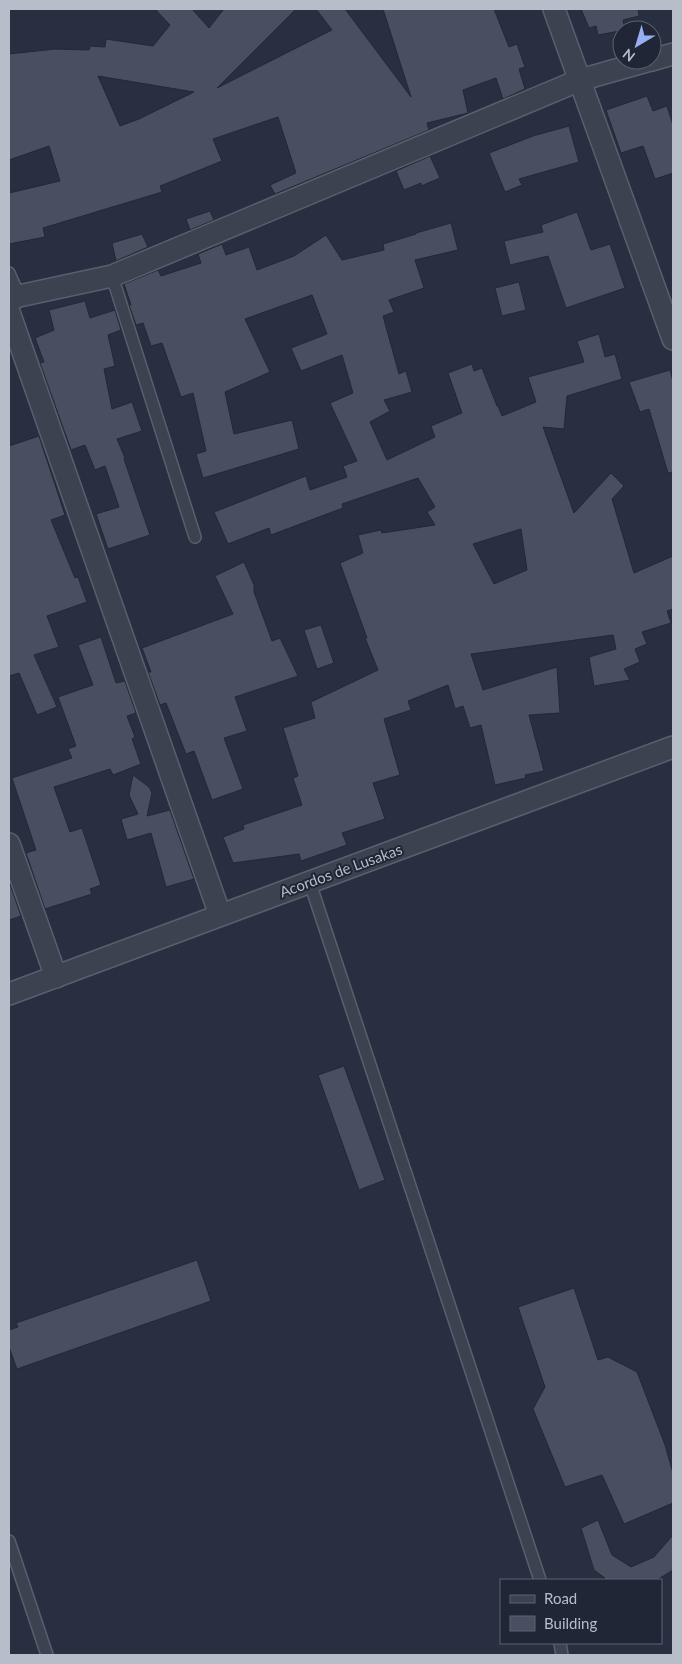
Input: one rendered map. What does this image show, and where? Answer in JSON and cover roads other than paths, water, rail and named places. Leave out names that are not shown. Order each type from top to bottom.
[{"type":"street","points":[[554,9],[673,340]]},
{"type":"street","points":[[220,915],[12,302],[112,276],[580,80],[616,70]]},
{"type":"street","name":"Acordos de Lusakas","points":[[9,994],[673,747]]},
{"type":"street","points":[[9,844],[56,977]]},
{"type":"lane","points":[[9,274],[12,302]]},
{"type":"lane","points":[[112,276],[195,537]]},
{"type":"lane","points":[[310,883],[540,1579]]},
{"type":"lane","points":[[9,1541],[47,1655]]}]
